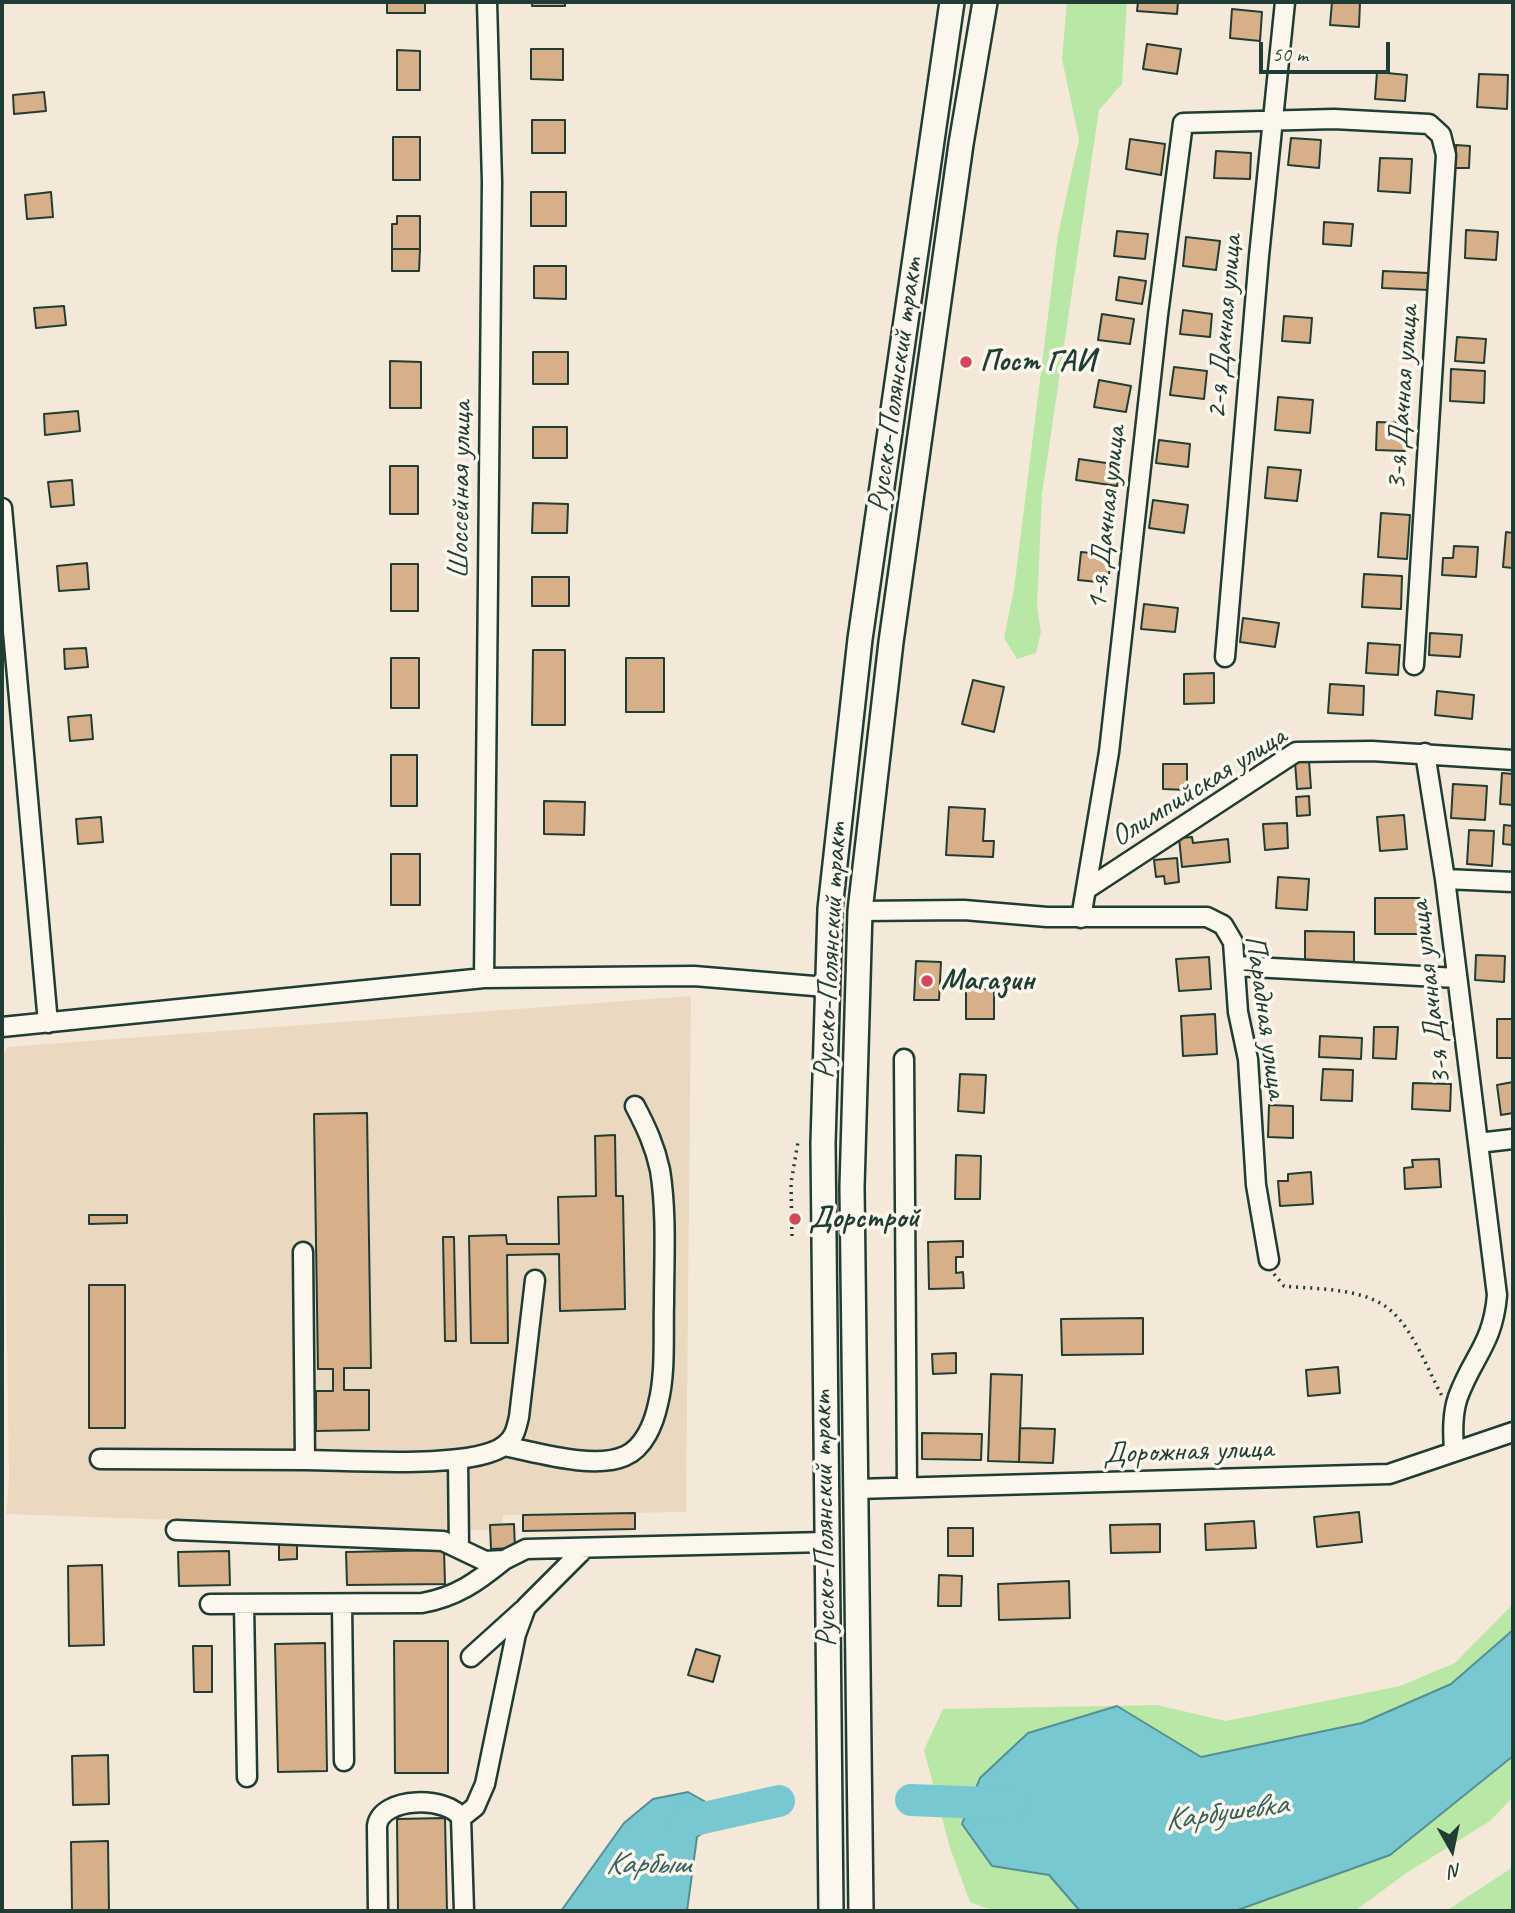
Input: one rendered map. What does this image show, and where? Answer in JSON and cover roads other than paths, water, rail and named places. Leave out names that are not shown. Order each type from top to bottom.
[{"type":"main road","name":"Русско-Полянский тракт","points":[[831,1911],[823,1143],[830,909],[860,639],[952,2]]},
{"type":"main road","name":"Русско-Полянский тракт","points":[[861,1911],[852,1187],[860,911],[891,642],[978,37],[987,2]]},
{"type":"street","name":"Шоссейная улица","points":[[484,978],[492,196],[487,2]]},
{"type":"street","name":"2-я Дачная улица","points":[[1225,657],[1285,2]]},
{"type":"street","name":"1-я Дачная улица","points":[[1082,918],[1109,752],[1158,315],[1184,123],[1273,120]]},
{"type":"street","name":"3-я Дачная улица","points":[[1273,120],[1429,124],[1441,135],[1446,155],[1414,665]]},
{"type":"street","points":[[2,508],[48,1023]]},
{"type":"street","name":"Олимпийская улица","points":[[1087,889],[1296,752],[1318,750],[1425,753],[1513,760]]},
{"type":"street","name":"3-я Дачная улица","points":[[1425,753],[1445,879],[1497,1295],[1495,1320],[1488,1342],[1458,1398],[1454,1420],[1454,1451]]},
{"type":"street","points":[[1445,879],[1513,882]]},
{"type":"street","name":"Парадная улица","points":[[860,911],[964,910],[1082,918],[1207,917],[1223,925],[1233,942],[1238,1012],[1248,1059],[1256,1185],[1269,1260]]},
{"type":"street","points":[[1236,966],[1457,978]]},
{"type":"street","points":[[2,1027],[484,978],[694,976],[826,987]]},
{"type":"street","points":[[904,1059],[908,1488]]},
{"type":"street","points":[[504,1446],[603,1461],[624,1456],[639,1446],[653,1421],[659,1401],[663,1349],[664,1226],[660,1172],[653,1140],[635,1106]]},
{"type":"street","points":[[1478,1143],[1513,1139]]},
{"type":"street","points":[[303,1252],[305,1460]]},
{"type":"street","points":[[100,1459],[458,1460],[488,1455],[504,1446],[515,1435],[535,1279]]},
{"type":"street","name":"Дорожная улица","points":[[856,1489],[1389,1475],[1513,1432]]},
{"type":"street","points":[[458,1460],[459,1548]]},
{"type":"street","points":[[176,1530],[443,1541],[485,1561],[504,1560]]},
{"type":"street","points":[[210,1604],[422,1603],[447,1598],[470,1587],[504,1560],[526,1549],[826,1542]]},
{"type":"street","points":[[471,1657],[585,1548]]},
{"type":"street","points":[[244,1604],[247,1777]]},
{"type":"street","points":[[342,1604],[344,1761]]},
{"type":"street","points":[[461,1818],[475,1807],[485,1784],[516,1634],[526,1607]]},
{"type":"street","points":[[378,1911],[377,1826],[381,1814],[391,1806],[441,1804],[453,1808],[461,1818],[464,1911]]},
{"type":"water","points":[[1513,1630],[1513,1756],[1390,1855],[1235,1911],[1080,1911],[1049,1875],[992,1866],[962,1824],[980,1778],[1028,1733],[1117,1706],[1201,1757],[1362,1723],[1451,1684]]},
{"type":"water","name":"Карбыш","points":[[688,1792],[729,1815],[697,1837],[687,1911],[561,1911],[624,1823],[653,1799]]},
{"type":"waterway","name":"Карбушевка","points":[[911,1800],[1012,1804]]},
{"type":"waterway","name":"Карбушевка","points":[[681,1823],[779,1801]]},
{"type":"place","name":"Пост ГАИ","points":[[966,362]]},
{"type":"place","name":"Магазин","points":[[927,981]]},
{"type":"place","name":"Дорстрой","points":[[795,1219]]}]
